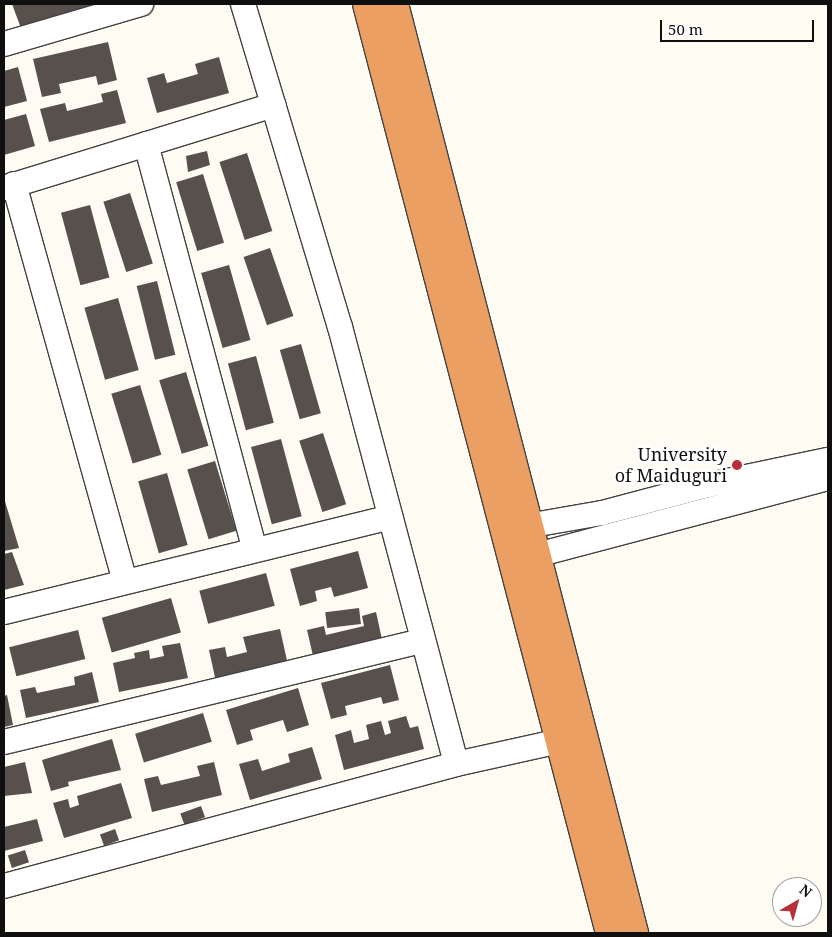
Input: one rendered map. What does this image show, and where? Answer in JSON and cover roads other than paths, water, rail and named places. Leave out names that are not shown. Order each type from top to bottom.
[{"type":"highway","points":[[367,4],[634,933]]},
{"type":"highway","points":[[394,4],[517,528]]},
{"type":"highway","points":[[525,558],[560,741],[610,933]]},
{"type":"street","points":[[4,44],[141,4]]},
{"type":"street","points":[[243,4],[340,328],[456,764]]},
{"type":"street","points":[[125,582],[9,186],[273,104]]},
{"type":"street","points":[[146,144],[255,550]]},
{"type":"street","points":[[517,528],[602,513],[708,485],[828,460]]},
{"type":"street","points":[[525,558],[828,478]]},
{"type":"street","points":[[4,612],[390,517]]},
{"type":"street","points":[[4,742],[423,641]]},
{"type":"street","points":[[4,886],[456,764],[560,741]]},
{"type":"place","name":"University of Maiduguri","points":[[737,465]]}]
